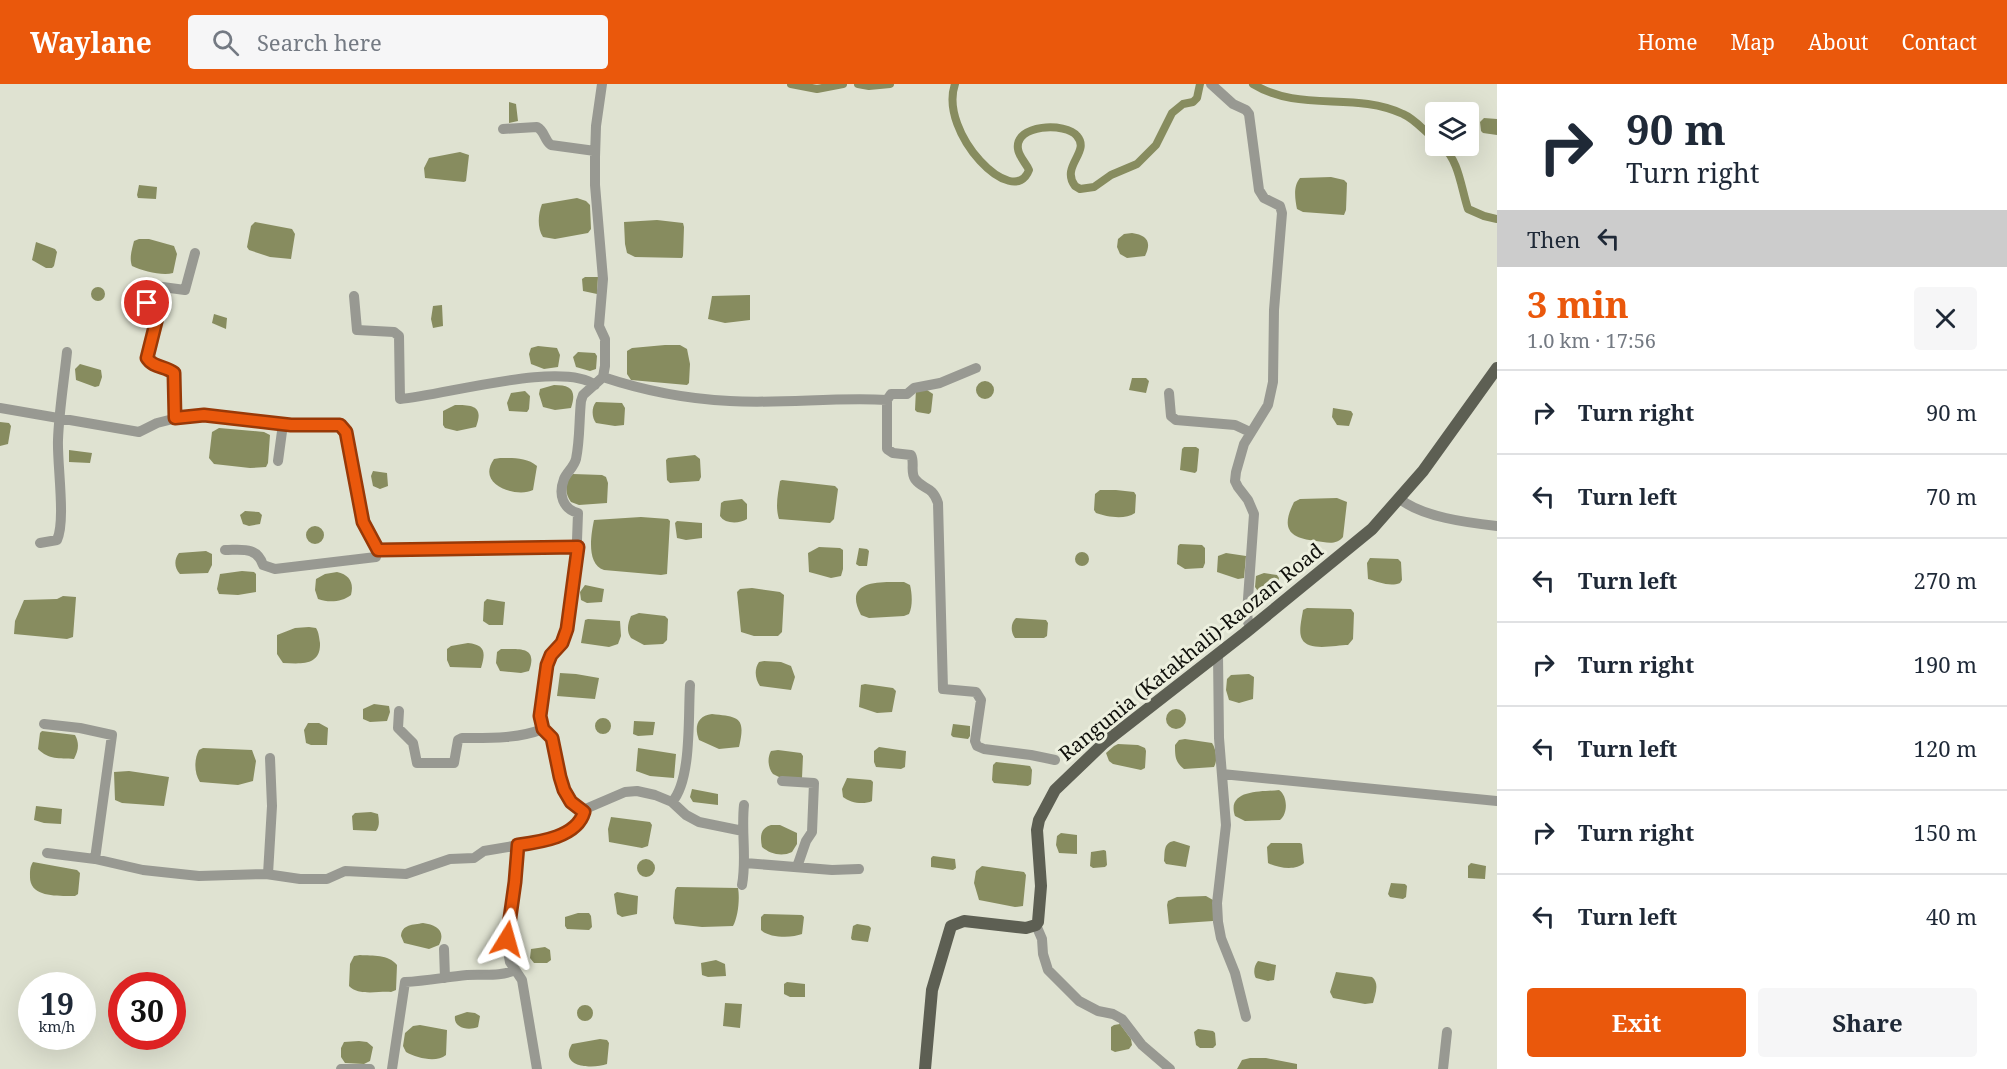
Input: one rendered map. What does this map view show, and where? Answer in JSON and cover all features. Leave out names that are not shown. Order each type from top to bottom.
[{"type":"main road","name":"Rangunia (Katakhali)-Raozan Road","points":[[1036,925],[1040,915],[1041,886],[1037,830],[1039,819],[1055,790],[1104,743],[1251,629],[1372,529],[1423,471],[1497,368]]},
{"type":"main road","points":[[925,1069],[932,990],[951,926],[964,921],[1026,928],[1036,925]]},
{"type":"street","points":[[583,810],[571,802],[564,790],[552,738],[543,729],[540,716],[547,665],[551,655],[562,643],[567,629],[578,547],[578,513],[567,510],[562,486],[564,478],[575,461],[581,401],[599,381],[606,351],[605,339],[599,326],[604,291],[595,185],[595,151],[602,84]]},
{"type":"street","points":[[1211,84],[1233,104],[1249,114],[1259,190],[1264,198],[1280,206],[1282,213],[1274,310],[1273,382],[1268,405],[1250,432],[1238,459],[1235,481],[1254,514],[1247,613],[1251,629]]},
{"type":"street","points":[[503,129],[537,127],[551,146],[595,151]]},
{"type":"street","points":[[175,418],[174,373],[172,370],[153,364],[147,358],[157,318],[156,312],[147,308],[147,303],[155,286],[185,290],[195,253]]},
{"type":"street","points":[[354,296],[357,330],[394,332],[399,336],[400,399],[521,379],[576,378],[657,393],[730,401],[887,400]]},
{"type":"street","points":[[40,543],[55,541],[59,538],[61,502],[58,438],[68,352]]},
{"type":"street","points":[[976,368],[940,383],[914,388],[907,394],[891,394],[887,400],[887,449],[893,453],[911,455],[916,480],[932,490],[938,503],[943,689],[979,694],[981,700],[975,735],[977,746],[1055,760]]},
{"type":"street","points":[[1169,393],[1171,416],[1176,420],[1235,425],[1250,432]]},
{"type":"street","points":[[0,408],[139,432],[153,424],[175,418],[204,415],[283,424],[340,425],[346,432],[363,522],[378,550],[376,557],[275,568],[263,565],[259,554],[247,549],[225,550]]},
{"type":"street","points":[[278,461],[283,424]]},
{"type":"street","points":[[1400,498],[1403,502],[1441,517],[1497,526]]},
{"type":"street","points":[[378,550],[578,547]]},
{"type":"street","points":[[1218,655],[1219,738],[1226,825],[1217,903],[1218,922],[1246,1017]]},
{"type":"street","points":[[672,802],[678,796],[686,760],[690,685]]},
{"type":"street","points":[[399,711],[398,728],[413,743],[417,763],[454,763],[458,740],[462,738],[532,734],[543,729]]},
{"type":"street","points":[[44,724],[80,728],[112,735],[94,860]]},
{"type":"street","points":[[268,874],[272,806],[270,758]]},
{"type":"street","points":[[1222,774],[1497,801]]},
{"type":"street","points":[[782,781],[814,783],[813,832],[806,842],[797,867]]},
{"type":"street","points":[[583,810],[625,792],[655,795],[672,802],[699,822],[743,831]]},
{"type":"street","points":[[742,885],[745,863],[744,806]]},
{"type":"street","points":[[46,853],[143,870],[199,876],[268,874],[300,879],[327,879],[345,871],[406,874],[450,860],[474,858],[484,850],[537,842],[573,829],[582,817],[583,810]]},
{"type":"street","points":[[518,845],[507,939],[510,962],[522,980],[537,1069]]},
{"type":"street","points":[[745,863],[832,870],[858,869]]},
{"type":"street","points":[[1036,925],[1040,933],[1048,970],[1079,1001],[1098,1011],[1113,1014],[1122,1019],[1142,1045],[1170,1069]]},
{"type":"street","points":[[444,949],[445,978]]},
{"type":"street","points":[[392,1069],[405,982],[465,975],[501,974],[515,970]]},
{"type":"street","points":[[1443,1069],[1448,1032]]},
{"type":"street","points":[[341,1069],[370,1069]]},
{"type":"shaded area","points":[[509,102],[516,104],[518,121],[509,123]]},
{"type":"shaded area","points":[[1484,118],[1497,119],[1497,135],[1481,131],[1480,122]]},
{"type":"shaded area","points":[[460,152],[469,155],[466,181],[425,178],[424,168],[429,158]]},
{"type":"shaded area","points":[[1331,177],[1347,183],[1344,215],[1303,212],[1297,209],[1295,189],[1300,178]]},
{"type":"shaded area","points":[[139,185],[157,187],[156,199],[138,198]]},
{"type":"shaded area","points":[[577,198],[590,205],[591,229],[588,233],[555,239],[543,237],[539,221],[542,204]]},
{"type":"shaded area","points":[[657,220],[683,223],[682,258],[635,257],[627,253],[624,222]]},
{"type":"shaded area","points":[[255,222],[292,229],[295,234],[291,259],[270,257],[249,250],[247,247],[251,226]]},
{"type":"shaded area","points":[[1124,234],[1141,235],[1147,240],[1148,247],[1145,256],[1127,258],[1120,254],[1117,247],[1118,239]]},
{"type":"shaded area","points":[[149,239],[174,246],[177,254],[173,273],[152,272],[132,266],[134,241]]},
{"type":"shaded area","points":[[36,242],[55,249],[57,252],[52,268],[46,268],[32,260]]},
{"type":"shaded area","points":[[598,277],[597,294],[583,291],[582,279]]},
{"type":"shaded area","points":[[98,287],[103,289],[105,294],[103,299],[98,301],[93,299],[91,294],[93,289]]},
{"type":"shaded area","points":[[750,295],[750,320],[725,323],[708,319],[712,296]]},
{"type":"shaded area","points":[[442,305],[443,326],[433,328],[431,319],[433,306]]},
{"type":"shaded area","points":[[214,314],[227,318],[226,329],[212,323]]},
{"type":"shaded area","points":[[680,345],[687,349],[690,364],[689,383],[687,385],[631,380],[627,374],[627,351],[632,348]]},
{"type":"shaded area","points":[[538,346],[557,348],[560,355],[558,367],[544,369],[531,364],[529,354],[531,348]]},
{"type":"shaded area","points":[[578,352],[595,353],[597,356],[596,369],[590,371],[576,367],[573,357]]},
{"type":"shaded area","points":[[80,364],[101,370],[102,377],[99,386],[95,387],[76,380],[75,369]]},
{"type":"shaded area","points":[[1132,378],[1146,378],[1149,381],[1146,393],[1129,390]]},
{"type":"shaded area","points":[[985,381],[991,384],[994,390],[991,396],[985,399],[979,396],[976,390],[979,384]]},
{"type":"shaded area","points":[[554,385],[565,386],[571,390],[573,397],[571,408],[555,410],[543,407],[539,394],[540,389]]},
{"type":"shaded area","points":[[916,389],[927,390],[933,394],[929,414],[915,410]]},
{"type":"shaded area","points":[[525,391],[530,396],[527,412],[509,411],[507,403],[511,393]]},
{"type":"shaded area","points":[[596,402],[622,403],[625,408],[624,425],[596,423],[593,407]]},
{"type":"shaded area","points":[[455,405],[472,406],[478,411],[476,427],[457,431],[445,428],[443,411]]},
{"type":"shaded area","points":[[1333,408],[1351,411],[1353,414],[1349,426],[1337,425],[1332,417]]},
{"type":"shaded area","points":[[0,422],[9,423],[11,426],[8,444],[0,446]]},
{"type":"shaded area","points":[[219,428],[264,432],[270,435],[266,467],[250,468],[214,464],[209,458],[212,432]]},
{"type":"shaded area","points":[[1184,447],[1199,449],[1195,473],[1180,470]]},
{"type":"shaded area","points":[[69,450],[92,453],[90,463],[69,462]]},
{"type":"shaded area","points":[[695,455],[700,459],[701,477],[699,481],[670,483],[667,480],[666,460],[668,458]]},
{"type":"shaded area","points":[[494,459],[524,460],[537,466],[533,490],[509,491],[494,483],[490,476],[490,468]]},
{"type":"shaded area","points":[[373,471],[387,473],[388,486],[380,489],[373,486],[371,476]]},
{"type":"shaded area","points":[[573,474],[606,477],[607,503],[579,505],[571,502],[566,487]]},
{"type":"shaded area","points":[[782,480],[835,486],[838,489],[834,519],[830,523],[779,519],[777,500]]},
{"type":"shaded area","points":[[1100,490],[1134,492],[1136,495],[1135,513],[1111,517],[1096,513],[1094,510],[1095,494]]},
{"type":"shaded area","points":[[1337,498],[1347,502],[1343,537],[1340,540],[1330,543],[1306,540],[1293,534],[1290,530],[1288,519],[1294,502],[1300,499]]},
{"type":"shaded area","points":[[742,499],[747,504],[747,519],[732,522],[722,519],[720,516],[721,503]]},
{"type":"shaded area","points":[[245,511],[259,512],[262,515],[260,524],[249,526],[243,524],[240,515]]},
{"type":"shaded area","points":[[641,517],[670,521],[667,574],[604,570],[598,567],[594,562],[591,548],[594,520]]},
{"type":"shaded area","points":[[677,521],[702,523],[702,538],[686,540],[677,538],[675,523]]},
{"type":"shaded area","points":[[315,526],[321,529],[324,535],[321,541],[315,544],[309,541],[306,535],[309,529]]},
{"type":"shaded area","points":[[1180,544],[1202,545],[1205,548],[1203,568],[1185,569],[1177,564]]},
{"type":"shaded area","points":[[819,547],[843,550],[841,576],[831,578],[809,572],[808,553]]},
{"type":"shaded area","points":[[859,548],[869,551],[867,566],[856,564]]},
{"type":"shaded area","points":[[206,551],[212,554],[212,565],[208,573],[180,574],[178,572],[175,564],[179,553]]},
{"type":"shaded area","points":[[1079,552],[1085,552],[1089,559],[1085,566],[1079,566],[1075,562],[1075,556]]},
{"type":"shaded area","points":[[1226,553],[1246,556],[1244,578],[1238,579],[1217,572],[1218,556]]},
{"type":"shaded area","points":[[1370,558],[1398,559],[1401,562],[1402,580],[1400,583],[1380,583],[1368,579],[1367,563]]},
{"type":"shaded area","points":[[242,571],[256,574],[256,592],[238,595],[219,594],[217,589],[220,574]]},
{"type":"shaded area","points":[[337,572],[350,580],[351,595],[335,601],[318,599],[315,590],[316,579],[325,574]]},
{"type":"shaded area","points":[[1264,573],[1277,575],[1279,578],[1276,593],[1272,595],[1260,594],[1255,587],[1256,576]]},
{"type":"shaded area","points":[[904,582],[911,588],[912,603],[909,614],[869,618],[861,615],[856,603],[856,595],[860,589],[875,583]]},
{"type":"shaded area","points":[[585,585],[604,589],[602,602],[587,603],[581,600],[580,592]]},
{"type":"shaded area","points":[[752,588],[780,592],[784,595],[782,632],[778,636],[754,636],[741,632],[737,592],[740,589]]},
{"type":"shaded area","points":[[63,596],[76,597],[73,637],[67,639],[14,634],[15,621],[24,600],[57,599]]},
{"type":"shaded area","points":[[487,599],[505,602],[503,625],[489,625],[483,621],[484,602]]},
{"type":"shaded area","points":[[1307,608],[1351,609],[1354,613],[1353,639],[1348,645],[1330,647],[1316,647],[1305,643],[1300,629],[1303,610]]},
{"type":"shaded area","points":[[639,613],[665,616],[668,619],[667,640],[663,644],[644,645],[631,638],[628,630],[629,621],[631,616]]},
{"type":"shaded area","points":[[1016,618],[1046,620],[1048,623],[1047,636],[1044,638],[1015,638],[1012,627]]},
{"type":"shaded area","points":[[585,620],[620,621],[621,636],[618,644],[609,647],[581,643]]},
{"type":"shaded area","points":[[295,628],[316,628],[318,633],[320,643],[317,656],[309,662],[283,663],[277,654],[277,635]]},
{"type":"shaded area","points":[[468,643],[483,650],[481,668],[450,667],[447,660],[447,649]]},
{"type":"shaded area","points":[[501,649],[521,649],[529,653],[531,663],[529,671],[521,673],[500,671],[496,663],[497,652]]},
{"type":"shaded area","points":[[759,662],[781,662],[791,666],[795,677],[791,690],[760,686],[756,671]]},
{"type":"shaded area","points":[[560,673],[599,678],[595,699],[557,696]]},
{"type":"shaded area","points":[[1249,674],[1254,677],[1253,699],[1239,703],[1229,700],[1226,690],[1227,679],[1231,675]]},
{"type":"shaded area","points":[[861,685],[893,688],[896,691],[892,712],[877,713],[859,707]]},
{"type":"shaded area","points":[[374,704],[389,706],[387,721],[370,722],[363,719],[363,709]]},
{"type":"shaded area","points":[[1172,709],[1180,709],[1186,715],[1186,723],[1180,729],[1172,729],[1166,723],[1166,715]]},
{"type":"shaded area","points":[[712,714],[729,716],[738,720],[742,730],[739,747],[719,749],[699,740],[698,723],[703,717]]},
{"type":"shaded area","points":[[603,718],[609,720],[611,726],[609,732],[603,734],[597,732],[595,726],[597,720]]},
{"type":"shaded area","points":[[634,721],[655,722],[653,735],[633,734]]},
{"type":"shaded area","points":[[308,723],[319,723],[328,728],[327,745],[306,743],[304,730]]},
{"type":"shaded area","points":[[953,724],[970,726],[968,739],[951,735]]},
{"type":"shaded area","points":[[42,731],[75,735],[78,747],[74,759],[50,757],[42,753],[38,749]]},
{"type":"shaded area","points":[[1179,740],[1212,743],[1216,755],[1214,767],[1184,769],[1176,758],[1175,745]]},
{"type":"shaded area","points":[[1118,744],[1138,745],[1145,748],[1145,768],[1141,770],[1113,764],[1109,761],[1106,753]]},
{"type":"shaded area","points":[[879,747],[906,751],[905,767],[901,769],[876,767],[874,751]]},
{"type":"shaded area","points":[[203,748],[252,750],[256,761],[253,781],[238,785],[200,782],[196,762],[199,750]]},
{"type":"shaded area","points":[[638,748],[676,754],[674,778],[650,776],[636,771]]},
{"type":"shaded area","points":[[771,751],[801,753],[803,756],[802,778],[781,778],[771,772],[769,757]]},
{"type":"shaded area","points":[[996,762],[1030,766],[1031,784],[1028,786],[994,783],[992,780],[993,765]]},
{"type":"shaded area","points":[[129,771],[169,777],[164,806],[122,803],[115,800],[114,772]]},
{"type":"shaded area","points":[[847,778],[871,780],[873,782],[872,801],[857,803],[843,797],[842,789]]},
{"type":"shaded area","points":[[692,789],[718,794],[718,805],[693,802],[690,797]]},
{"type":"shaded area","points":[[1279,790],[1284,796],[1286,805],[1280,820],[1245,821],[1235,816],[1234,807],[1240,796]]},
{"type":"shaded area","points":[[36,806],[62,809],[61,824],[34,820]]},
{"type":"shaded area","points":[[355,813],[378,814],[379,825],[376,831],[353,830],[352,816]]},
{"type":"shaded area","points":[[611,817],[650,822],[652,825],[648,846],[642,848],[609,842],[608,829]]},
{"type":"shaded area","points":[[771,825],[780,825],[797,833],[797,844],[792,852],[776,854],[762,847],[762,833]]},
{"type":"shaded area","points":[[1061,833],[1077,835],[1077,854],[1059,853],[1056,845],[1057,836]]},
{"type":"shaded area","points":[[1174,841],[1190,846],[1186,867],[1166,864],[1164,861],[1166,846]]},
{"type":"shaded area","points":[[1271,843],[1302,844],[1304,863],[1301,866],[1287,868],[1268,863],[1267,847]]},
{"type":"shaded area","points":[[1104,850],[1107,865],[1093,868],[1090,866],[1091,852]]},
{"type":"shaded area","points":[[933,856],[955,859],[956,868],[953,870],[931,867]]},
{"type":"shaded area","points":[[646,859],[652,862],[655,868],[652,874],[646,877],[640,874],[637,868],[640,862]]},
{"type":"shaded area","points":[[33,862],[77,870],[80,873],[78,894],[75,896],[53,895],[39,892],[31,883],[30,869]]},
{"type":"shaded area","points":[[1471,863],[1486,866],[1485,879],[1468,878],[1468,866]]},
{"type":"shaded area","points":[[982,866],[1024,872],[1026,875],[1023,906],[1015,907],[979,900],[974,883],[976,871]]},
{"type":"shaded area","points":[[1391,883],[1405,884],[1407,886],[1406,897],[1403,899],[1390,897],[1388,894]]},
{"type":"shaded area","points":[[677,887],[738,888],[738,908],[733,926],[702,927],[675,924],[673,918]]},
{"type":"shaded area","points":[[617,892],[638,896],[637,914],[622,917],[617,914],[614,894]]},
{"type":"shaded area","points":[[1206,896],[1213,900],[1213,921],[1169,924],[1168,901],[1177,897]]},
{"type":"shaded area","points":[[578,913],[589,913],[591,916],[592,927],[589,930],[567,929],[565,926],[565,917]]},
{"type":"shaded area","points":[[764,914],[802,915],[804,917],[802,934],[781,936],[765,933],[761,930],[761,917]]},
{"type":"shaded area","points":[[423,923],[432,925],[441,932],[439,945],[429,949],[404,943],[401,936],[403,929]]},
{"type":"shaded area","points":[[857,924],[871,928],[868,942],[852,940],[853,926]]},
{"type":"shaded area","points":[[545,947],[550,950],[551,960],[547,963],[534,963],[530,958],[531,949]]},
{"type":"shaded area","points":[[354,956],[380,956],[393,961],[397,965],[396,990],[363,992],[349,986],[350,964]]},
{"type":"shaded area","points":[[716,960],[725,964],[726,976],[702,975],[701,963]]},
{"type":"shaded area","points":[[1258,961],[1276,965],[1274,980],[1256,978],[1254,970]]},
{"type":"shaded area","points":[[1336,972],[1372,977],[1376,982],[1373,1003],[1365,1004],[1333,998],[1330,992]]},
{"type":"shaded area","points":[[787,982],[805,984],[805,997],[790,997],[784,994],[784,984]]},
{"type":"shaded area","points":[[725,1003],[742,1004],[740,1028],[723,1026]]},
{"type":"shaded area","points":[[585,1005],[593,1013],[585,1021],[577,1013]]},
{"type":"shaded area","points":[[467,1012],[480,1016],[478,1027],[466,1028],[456,1023],[455,1016]]},
{"type":"shaded area","points":[[1120,1024],[1131,1039],[1132,1045],[1129,1049],[1115,1052],[1111,1050],[1111,1027]]},
{"type":"shaded area","points":[[420,1025],[447,1030],[446,1055],[437,1059],[426,1059],[406,1052],[403,1046],[405,1033],[413,1026]]},
{"type":"shaded area","points":[[1198,1029],[1215,1033],[1216,1045],[1213,1048],[1200,1048],[1196,1045],[1194,1032]]},
{"type":"shaded area","points":[[607,1040],[609,1043],[607,1064],[579,1065],[570,1058],[569,1052],[572,1044]]},
{"type":"shaded area","points":[[344,1042],[367,1042],[373,1047],[370,1061],[364,1064],[345,1063],[341,1057]]},
{"type":"shaded area","points":[[1266,1058],[1297,1064],[1297,1069],[1237,1069],[1242,1060]]},
{"type":"waterway","points":[[791,84],[817,89],[843,84]]},
{"type":"waterway","points":[[858,84],[869,86],[890,84]]},
{"type":"waterway","points":[[955,84],[953,103],[957,124],[967,144],[980,161],[995,174],[1009,181],[1021,180],[1029,170],[1020,155],[1019,141],[1024,134],[1032,130],[1052,127],[1071,132],[1080,142],[1079,154],[1071,172],[1071,179],[1080,189],[1094,187],[1111,175],[1137,164],[1156,145],[1172,113],[1183,104],[1193,102],[1197,98],[1200,84]]},
{"type":"waterway","points":[[1253,84],[1271,93],[1289,98],[1384,107],[1407,116],[1425,130]]},
{"type":"waterway","points":[[1450,156],[1459,175],[1468,209],[1497,219]]},
{"type":"route","points":[[147,303],[147,308],[156,312],[157,318],[147,358],[153,364],[172,370],[176,377],[173,405],[175,418],[204,415],[291,425],[340,425],[346,432],[363,522],[378,550],[578,547],[567,629],[562,643],[551,655],[547,665],[540,716],[543,729],[552,738],[564,790],[571,802],[584,812],[579,824],[573,829],[537,842],[518,845],[507,939]]}]
